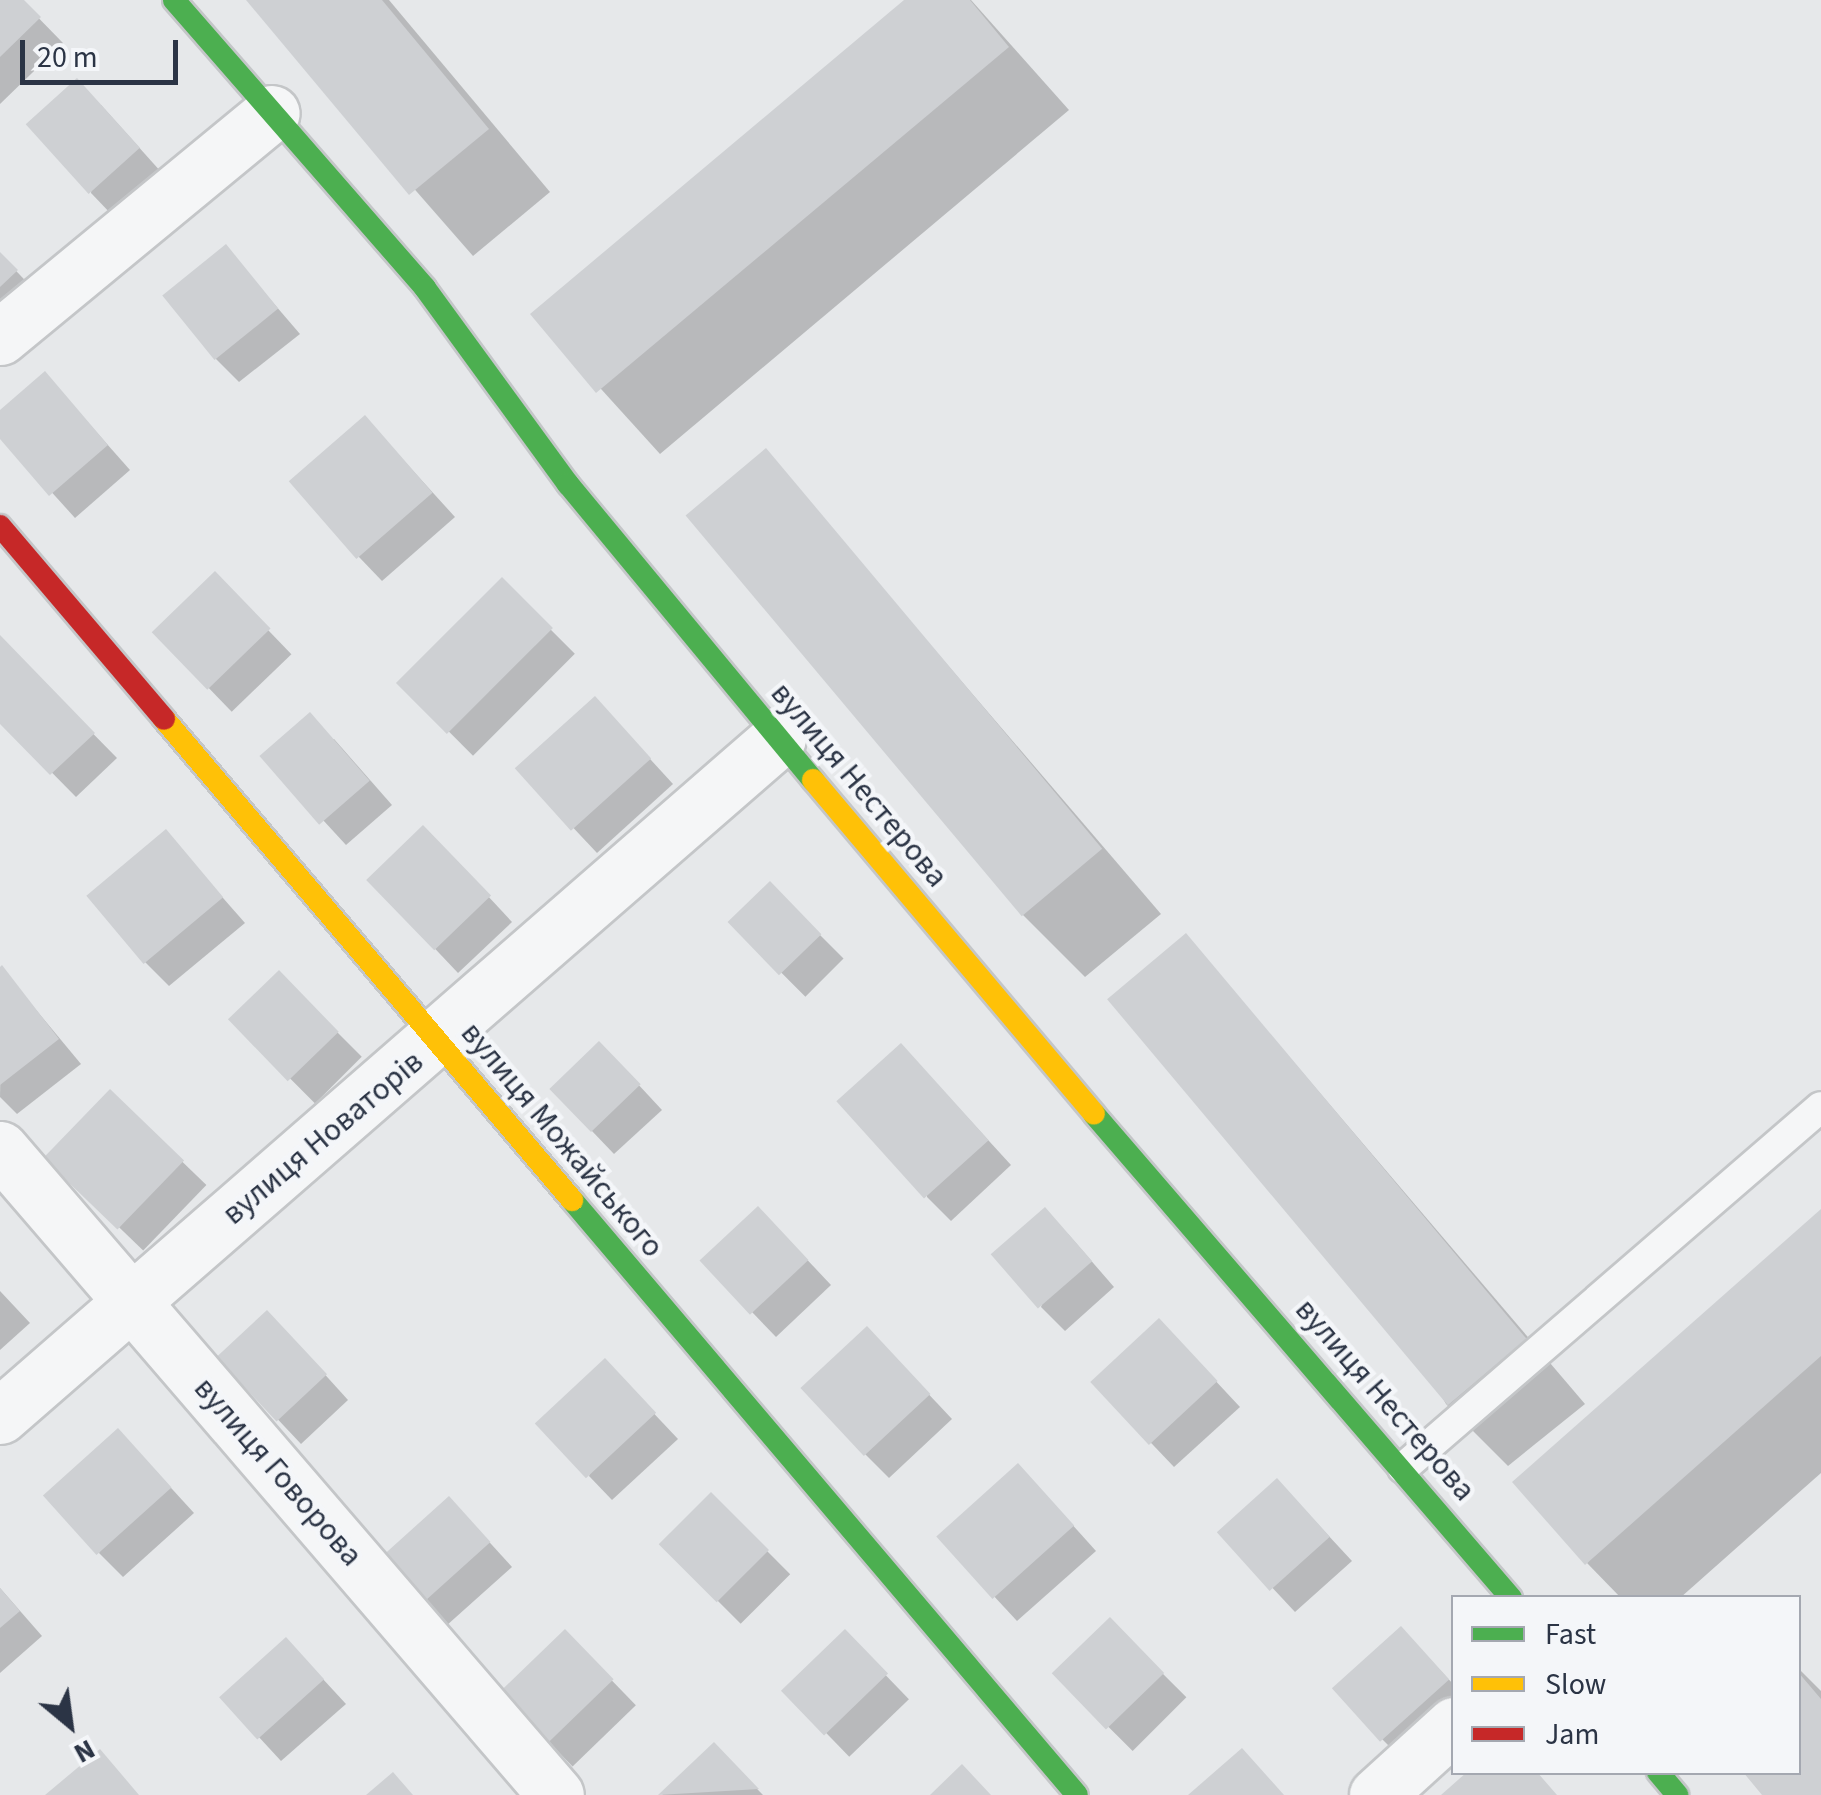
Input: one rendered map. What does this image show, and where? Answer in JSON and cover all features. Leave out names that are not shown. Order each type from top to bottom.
[{"type":"street","name":"вулиця Нестерова","points":[[174,0],[425,288],[568,484],[778,739],[1509,1595]]},
{"type":"street","points":[[0,337],[272,113]]},
{"type":"street","name":"вулиця Можайського","points":[[0,526],[1077,1795]]},
{"type":"street","name":"вулиця Новаторів","points":[[0,1416],[129,1300],[437,1043],[778,739]]},
{"type":"street","name":"вулиця Говорова","points":[[0,1148],[556,1795]]},
{"type":"street","points":[[1376,1795],[1451,1728]]},
{"type":"street","points":[[1660,1775],[1677,1795]]},
{"type":"lane","points":[[1403,1468],[1821,1107]]},
{"type":"building","points":[[0,0],[24,0],[41,17],[0,57]]},
{"type":"building","points":[[246,0],[382,0],[489,129],[409,195]]},
{"type":"building","points":[[904,0],[970,0],[1009,47],[596,393],[530,314]]},
{"type":"building","points":[[77,78],[140,148],[89,194],[26,124]]},
{"type":"building","points":[[226,244],[278,309],[215,360],[162,296]]},
{"type":"building","points":[[0,252],[18,270],[0,287]]},
{"type":"building","points":[[45,371],[108,445],[49,496],[0,439],[0,410]]},
{"type":"building","points":[[365,415],[433,493],[356,559],[289,481]]},
{"type":"building","points":[[766,448],[1102,849],[1022,916],[686,515]]},
{"type":"building","points":[[215,571],[271,629],[207,690],[152,632]]},
{"type":"building","points":[[502,577],[553,628],[447,734],[396,683]]},
{"type":"building","points":[[0,635],[95,733],[50,775],[0,724]]},
{"type":"building","points":[[595,696],[651,758],[571,831],[515,768]]},
{"type":"building","points":[[310,712],[370,781],[319,825],[259,756]]},
{"type":"building","points":[[423,825],[491,895],[434,950],[366,880]]},
{"type":"building","points":[[166,829],[223,897],[144,964],[86,896]]},
{"type":"building","points":[[770,881],[821,934],[779,975],[728,922]]},
{"type":"building","points":[[1186,933],[1527,1339],[1448,1405],[1107,999]]},
{"type":"building","points":[[0,967],[59,1039],[0,1085]]},
{"type":"building","points":[[279,970],[339,1032],[288,1081],[228,1019]]},
{"type":"building","points":[[599,1041],[641,1084],[591,1132],[549,1089]]},
{"type":"building","points":[[901,1043],[989,1140],[924,1199],[836,1101]]},
{"type":"building","points":[[110,1089],[184,1161],[117,1230],[43,1158]]},
{"type":"building","points":[[758,1206],[808,1260],[750,1315],[699,1261]]},
{"type":"building","points":[[1045,1207],[1092,1261],[1038,1309],[991,1254]]},
{"type":"building","points":[[1821,1209],[1821,1356],[1585,1565],[1512,1482]]},
{"type":"building","points":[[267,1310],[327,1374],[277,1421],[217,1357]]},
{"type":"building","points":[[1159,1318],[1218,1381],[1149,1445],[1090,1382]]},
{"type":"building","points":[[867,1326],[930,1394],[864,1456],[800,1388]]},
{"type":"building","points":[[605,1358],[656,1413],[586,1478],[535,1423]]},
{"type":"building","points":[[118,1428],[172,1487],[96,1555],[43,1496]]},
{"type":"building","points":[[1018,1463],[1074,1525],[992,1599],[936,1537]]},
{"type":"building","points":[[1277,1478],[1330,1537],[1270,1591],[1217,1532]]},
{"type":"building","points":[[711,1492],[769,1550],[717,1602],[659,1544]]},
{"type":"building","points":[[449,1496],[490,1542],[421,1604],[380,1558]]},
{"type":"building","points":[[0,1588],[20,1611],[0,1628]]},
{"type":"building","points":[[1110,1617],[1164,1673],[1106,1729],[1052,1673]]},
{"type":"building","points":[[1401,1626],[1449,1680],[1380,1742],[1332,1688]]},
{"type":"building","points":[[565,1629],[614,1679],[547,1744],[498,1694]]},
{"type":"building","points":[[845,1629],[888,1674],[824,1735],[781,1691]]},
{"type":"building","points":[[286,1637],[324,1679],[257,1740],[219,1697]]},
{"type":"building","points":[[1801,1676],[1821,1699],[1821,1795],[1762,1795],[1745,1775],[1801,1775]]},
{"type":"building","points":[[714,1742],[759,1789],[658,1795]]},
{"type":"building","points":[[1242,1748],[1284,1795],[1188,1795]]},
{"type":"building","points":[[100,1749],[139,1795],[45,1795]]},
{"type":"building","points":[[962,1764],[991,1795],[930,1795]]},
{"type":"building","points":[[393,1772],[413,1795],[366,1795]]},
{"type":"building","points":[[1464,1775],[1540,1775],[1557,1795],[1441,1795]]},
{"type":"traffic: fast","points":[[174,0],[425,288],[568,484],[813,780]]},
{"type":"traffic: fast","points":[[1094,1114],[1508,1595]]},
{"type":"traffic: fast","points":[[572,1200],[1077,1795]]},
{"type":"traffic: fast","points":[[1660,1775],[1677,1795]]},
{"type":"traffic: slow","points":[[164,719],[572,1200]]},
{"type":"traffic: slow","points":[[813,780],[1094,1114]]},
{"type":"traffic: jam","points":[[0,526],[164,719]]}]
